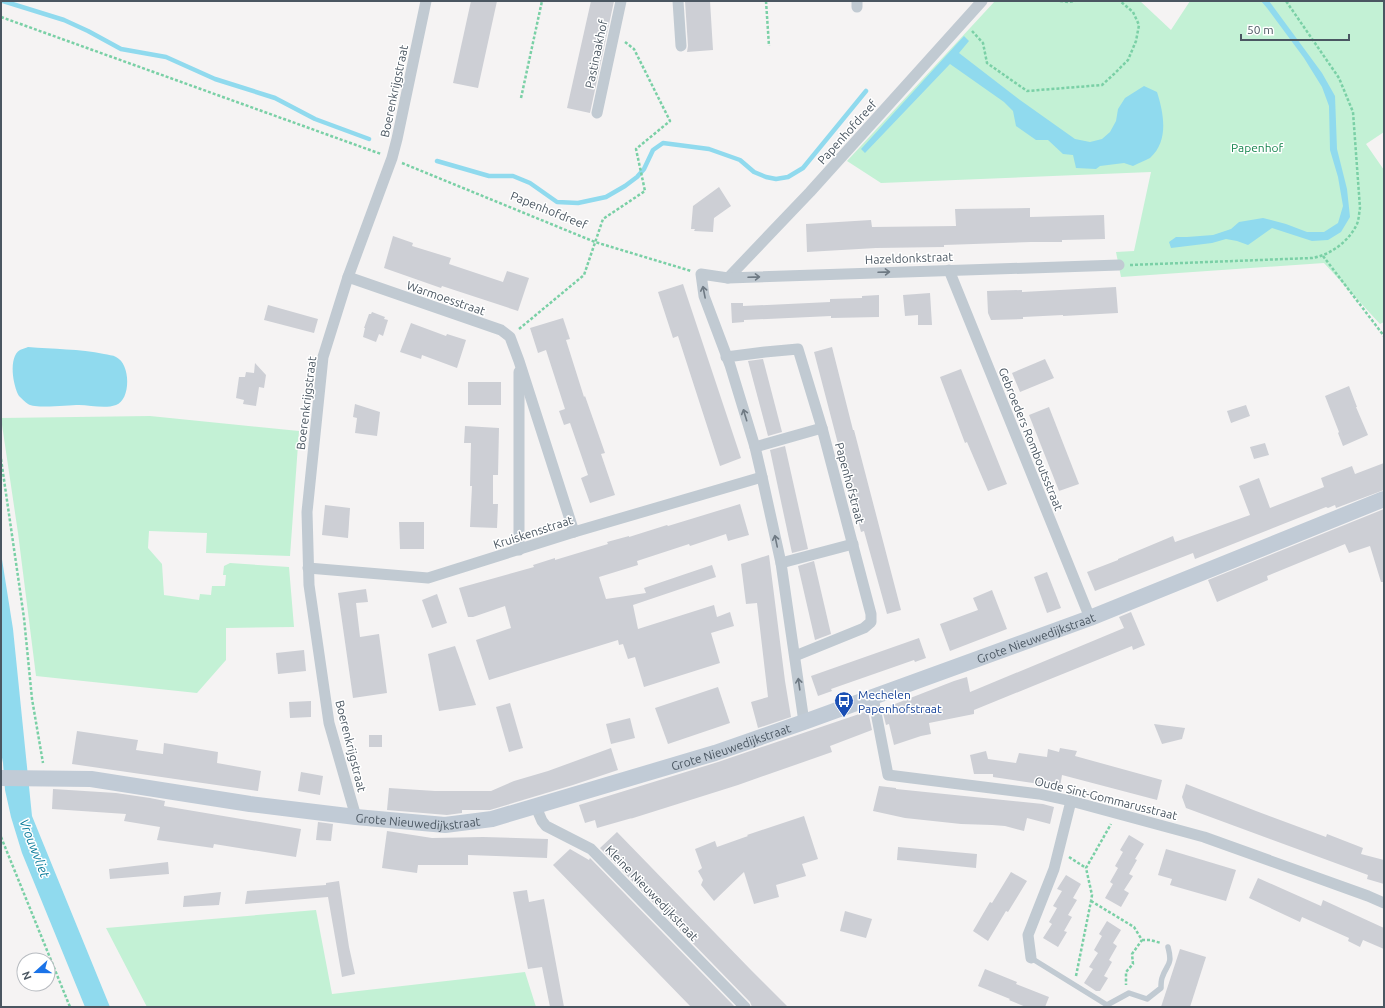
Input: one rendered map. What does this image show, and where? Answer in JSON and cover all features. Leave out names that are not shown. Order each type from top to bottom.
[{"type":"main road","name":"Grote Nieuwedijkstraat","points":[[1,778],[91,779],[250,804],[356,817],[445,825],[492,819],[715,753],[804,722],[1090,618],[1384,499]]},
{"type":"street","name":"Boerenkrijgstraat","points":[[356,817],[329,722],[309,585],[307,512],[323,357],[348,277],[392,158],[426,1]]},
{"type":"street","name":"Pastinaakhof","points":[[597,112],[621,1]]},
{"type":"street","points":[[678,1],[681,46]]},
{"type":"street","name":"Papenhofdreef","points":[[728,278],[810,192],[982,1]]},
{"type":"street","name":"Hazeldonkstraat","points":[[701,274],[728,278],[1119,265]]},
{"type":"street","name":"Gebroeders Romboutsstraat","points":[[949,270],[1090,618]]},
{"type":"street","points":[[701,274],[704,296],[726,357],[755,448],[762,477],[781,563],[804,722]]},
{"type":"street","name":"Warmoesstraat","points":[[348,277],[501,330],[510,337]]},
{"type":"street","points":[[510,337],[574,532]]},
{"type":"street","name":"Papenhofstraat","points":[[726,357],[798,349],[822,428],[871,614],[870,622],[864,628],[795,656]]},
{"type":"street","points":[[519,361],[519,550]]},
{"type":"street","points":[[755,448],[822,428]]},
{"type":"street","name":"Kruiskensstraat","points":[[308,568],[428,578],[574,532],[762,477]]},
{"type":"street","points":[[781,563],[853,544]]},
{"type":"street","name":"Oude Sint-Gommarusstraat","points":[[873,697],[888,775],[1039,794],[1071,800],[1204,837],[1384,903]]},
{"type":"street","points":[[1031,958],[1028,935],[1054,869],[1071,800]]},
{"type":"street","name":"Kleine Nieuwedijkstraat","points":[[536,806],[542,821],[546,826],[591,849],[745,1007]]},
{"type":"lane","points":[[1031,958],[1074,984],[1106,1006],[1129,993],[1147,999],[1161,988],[1162,978],[1169,965],[1170,955],[1168,947]]},
{"type":"path","points":[[521,98],[542,1]]},
{"type":"path","points":[[766,1],[769,46]]},
{"type":"path","points":[[1060,1],[1075,1]]},
{"type":"path","points":[[964,22],[983,43],[987,64],[1028,91],[1102,85],[1128,60],[1136,41],[1139,25],[1133,12],[1120,1]]},
{"type":"path","points":[[1119,265],[1312,258],[1323,256],[1340,245],[1350,236],[1358,222],[1360,208],[1353,112],[1339,78],[1286,1]]},
{"type":"path","name":"Papenhofdreef","points":[[1,17],[392,158],[405,165],[595,242],[701,274]]},
{"type":"path","points":[[510,337],[584,275],[603,219],[645,191],[636,149],[670,121],[634,49],[614,35]]},
{"type":"path","points":[[1323,256],[1384,336]]},
{"type":"path","points":[[1,460],[24,618],[32,699],[46,778]]},
{"type":"path","points":[[1074,984],[1092,895],[1086,868],[1117,813]]},
{"type":"path","points":[[1,837],[70,1007]]},
{"type":"path","points":[[1058,851],[1086,868]]},
{"type":"path","points":[[1091,901],[1134,927],[1142,940]]},
{"type":"path","points":[[1142,940],[1156,940],[1168,947]]},
{"type":"path","points":[[1129,993],[1126,988],[1126,972],[1133,964],[1132,954],[1142,940]]},
{"type":"green space","name":"Papenhof","points":[[995,1],[1140,1],[1171,30],[1190,1],[1384,1],[1384,132],[1366,144],[1384,170],[1384,322],[1380,324],[1324,263],[1121,277],[1116,252],[1134,251],[1151,172],[881,183],[847,161]]},
{"type":"green space","points":[[150,416],[299,431],[290,556],[206,553],[207,533],[149,531],[148,548],[162,564],[164,595],[199,600],[200,594],[211,595],[212,586],[225,586],[226,575],[223,575],[224,566],[230,563],[289,567],[294,627],[226,628],[226,660],[197,693],[36,676],[18,533],[1,418]]},
{"type":"green space","points":[[316,910],[332,994],[525,972],[536,1007],[147,1007],[106,928]]},
{"type":"water","points":[[1261,1],[1269,1],[1322,73],[1335,96],[1337,149],[1347,189],[1350,217],[1341,232],[1328,240],[1312,241],[1272,228],[1248,245],[1226,239],[1212,243],[1171,248],[1169,242],[1176,237],[1213,235],[1231,229],[1239,222],[1263,218],[1286,224],[1307,232],[1324,232],[1338,223],[1343,206],[1338,177],[1330,150],[1329,106],[1322,87],[1304,58]]},
{"type":"water","points":[[964,36],[969,41],[959,53],[1020,100],[1075,139],[1090,142],[1102,139],[1110,132],[1116,121],[1118,109],[1125,98],[1144,86],[1157,92],[1162,109],[1163,127],[1160,144],[1156,151],[1150,158],[1133,166],[1124,163],[1100,166],[1096,169],[1076,168],[1073,155],[1063,154],[1048,140],[1036,140],[1016,126],[1013,111],[1004,102],[950,64],[865,153],[861,149]]},
{"type":"water","points":[[28,347],[86,351],[115,356],[121,361],[127,374],[127,389],[121,402],[107,407],[79,405],[45,407],[28,404],[19,396],[15,386],[13,365],[16,354],[20,350]]},
{"type":"water","name":"Vrouwvliet","points":[[1,553],[13,629],[32,816],[110,1007],[85,1007],[22,853],[11,817],[5,790],[1,752]]},
{"type":"building","points":[[471,1],[497,1],[478,88],[453,83]]},
{"type":"building","points":[[591,1],[614,1],[590,113],[567,108]]},
{"type":"building","points":[[685,1],[710,1],[713,50],[687,52],[688,46]]},
{"type":"building","points":[[719,187],[731,206],[714,218],[713,232],[694,231],[695,229],[691,229],[693,206]]},
{"type":"building","points":[[1030,208],[1030,217],[1104,215],[1105,239],[807,252],[806,224],[871,220],[872,227],[956,226],[955,209]]},
{"type":"building","points":[[393,236],[413,243],[412,246],[451,258],[449,264],[503,282],[507,271],[529,278],[518,311],[442,286],[441,288],[384,268]]},
{"type":"building","points":[[683,284],[741,458],[720,466],[678,336],[673,338],[658,292]]},
{"type":"building","points":[[1116,287],[1118,313],[1023,317],[1023,319],[991,320],[988,313],[987,291],[1022,290],[1022,292]]},
{"type":"building","points":[[930,293],[932,325],[918,325],[918,315],[905,316],[903,295]]},
{"type":"building","points":[[879,295],[879,317],[831,318],[831,316],[744,320],[744,322],[732,323],[731,303],[743,303],[743,306],[830,302],[830,299],[862,298],[862,296]]},
{"type":"building","points":[[268,305],[318,319],[314,333],[264,320]]},
{"type":"building","points":[[372,312],[385,317],[384,319],[388,320],[383,336],[379,334],[376,342],[363,337],[364,328],[369,314]]},
{"type":"building","points":[[563,318],[570,339],[566,340],[584,397],[585,396],[605,453],[601,454],[615,495],[590,503],[581,478],[588,475],[570,423],[564,425],[559,411],[565,409],[546,350],[538,353],[530,328]]},
{"type":"building","points":[[411,323],[446,336],[447,334],[466,340],[457,368],[422,355],[421,359],[400,352]]},
{"type":"building","points":[[832,347],[901,610],[887,614],[864,531],[861,532],[814,352]]},
{"type":"building","points":[[763,359],[782,432],[768,436],[748,361]]},
{"type":"building","points":[[1045,359],[1054,378],[1020,392],[1012,373]]},
{"type":"building","points":[[255,363],[266,375],[264,388],[259,387],[256,406],[243,404],[244,400],[236,398],[239,377],[245,377],[246,372],[254,373]]},
{"type":"building","points":[[961,369],[1007,484],[988,491],[967,442],[965,443],[940,377]]},
{"type":"building","points":[[468,382],[501,382],[501,405],[468,405]]},
{"type":"building","points":[[1349,386],[1368,435],[1343,446],[1325,396]]},
{"type":"building","points":[[355,404],[380,412],[377,436],[355,433],[357,418],[353,417]]},
{"type":"building","points":[[1246,405],[1250,416],[1231,423],[1227,411]]},
{"type":"building","points":[[1049,407],[1079,484],[1059,491],[1029,415]]},
{"type":"building","points":[[465,426],[499,428],[498,475],[493,475],[493,504],[498,504],[497,528],[470,527],[472,486],[470,486],[471,443],[464,443]]},
{"type":"building","points":[[1265,443],[1269,455],[1254,459],[1250,447]]},
{"type":"building","points":[[785,446],[808,549],[792,553],[770,450]]},
{"type":"building","points":[[1384,463],[1384,490],[1336,508],[1335,505],[1328,508],[1326,507],[1195,559],[1193,553],[1095,591],[1087,572],[1173,536],[1175,542],[1250,515],[1239,486],[1259,478],[1270,508],[1324,487],[1321,478],[1352,466],[1355,474]]},
{"type":"building","points":[[740,504],[749,535],[728,541],[726,534],[690,546],[689,544],[637,561],[638,565],[599,577],[606,599],[646,593],[644,588],[712,565],[716,577],[633,605],[638,629],[714,605],[717,617],[730,612],[734,626],[711,633],[720,663],[644,687],[635,657],[628,659],[623,644],[619,645],[618,640],[489,680],[476,640],[511,628],[505,606],[473,617],[468,617],[459,588],[534,567],[533,565],[555,558],[555,560],[608,544],[607,542],[667,525],[668,526]]},
{"type":"building","points":[[325,505],[350,508],[348,538],[322,535]]},
{"type":"building","points":[[1384,509],[1384,582],[1381,582],[1370,546],[1349,553],[1345,544],[1267,576],[1268,580],[1217,602],[1208,580]]},
{"type":"building","points":[[399,522],[424,522],[424,549],[400,549]]},
{"type":"building","points":[[769,555],[791,717],[758,728],[751,702],[768,697],[757,603],[746,604],[741,564]]},
{"type":"building","points":[[814,561],[831,634],[815,640],[798,566]]},
{"type":"building","points":[[1047,572],[1061,608],[1047,613],[1034,577]]},
{"type":"building","points":[[366,589],[368,602],[356,603],[360,637],[379,634],[387,693],[353,698],[338,593]]},
{"type":"building","points":[[992,590],[1007,629],[950,651],[940,624],[978,610],[973,598]]},
{"type":"building","points":[[437,594],[447,623],[432,628],[422,600]]},
{"type":"building","points":[[1131,612],[1145,645],[1133,650],[1132,646],[974,710],[974,714],[929,723],[931,734],[894,745],[889,724],[886,725],[882,709],[967,677],[970,692],[1124,628],[1119,617]]},
{"type":"building","points":[[919,638],[926,658],[915,662],[914,660],[831,689],[832,691],[818,696],[811,676]]},
{"type":"building","points":[[455,646],[476,705],[439,711],[428,654]]},
{"type":"building","points":[[304,650],[306,671],[278,674],[276,653]]},
{"type":"building","points":[[718,687],[730,723],[668,744],[655,708]]},
{"type":"building","points":[[311,701],[311,717],[290,718],[289,702]]},
{"type":"building","points":[[510,703],[523,748],[509,752],[496,707]]},
{"type":"building","points":[[868,711],[872,730],[830,746],[832,752],[738,785],[630,819],[632,818],[597,828],[595,820],[585,823],[579,805],[718,762]]},
{"type":"building","points":[[630,718],[635,738],[611,744],[606,724]]},
{"type":"building","points":[[1154,724],[1185,728],[1182,739],[1162,744]]},
{"type":"building","points":[[77,731],[138,740],[136,750],[163,754],[164,743],[218,752],[217,763],[261,771],[258,791],[72,764]]},
{"type":"building","points":[[369,735],[382,735],[382,747],[369,747]]},
{"type":"building","points":[[611,748],[618,770],[490,810],[462,810],[462,813],[447,815],[387,810],[389,788],[435,791],[491,791],[514,781],[548,771]]},
{"type":"building","points":[[1060,748],[1077,751],[1075,756],[1162,780],[1157,800],[1062,775],[1060,787],[993,777],[993,774],[974,774],[970,755],[986,751],[988,759],[1016,763],[1019,753],[1047,757],[1048,749],[1059,752]]},
{"type":"building","points":[[301,772],[323,776],[320,795],[298,791]]},
{"type":"building","points":[[1186,784],[1326,837],[1327,834],[1363,848],[1361,854],[1384,860],[1384,884],[1367,879],[1368,875],[1186,808],[1182,797]]},
{"type":"building","points":[[879,786],[1043,804],[1054,807],[1050,824],[1027,818],[1024,831],[1005,826],[961,824],[905,818],[873,811]]},
{"type":"building","points":[[53,789],[116,793],[150,798],[165,801],[164,806],[301,829],[296,857],[214,844],[213,848],[157,840],[160,827],[124,821],[126,814],[52,809]]},
{"type":"building","points":[[804,816],[818,859],[802,864],[806,876],[776,885],[779,897],[754,904],[744,872],[714,901],[701,885],[703,880],[698,871],[702,868],[695,849],[715,841],[717,847],[748,836],[747,835]]},
{"type":"building","points":[[318,822],[333,824],[331,841],[316,840]]},
{"type":"building","points":[[387,831],[432,838],[483,837],[548,839],[547,858],[468,855],[468,865],[418,865],[417,873],[382,868]]},
{"type":"building","points":[[617,832],[788,1007],[752,1007],[750,1002],[600,848]]},
{"type":"building","points":[[1129,835],[1144,844],[1135,859],[1137,860],[1129,874],[1133,876],[1124,890],[1129,893],[1121,907],[1105,898],[1113,884],[1110,882],[1118,868],[1115,866],[1123,852],[1120,850]]},
{"type":"building","points":[[898,847],[977,854],[976,868],[897,860]]},
{"type":"building","points":[[570,849],[589,860],[590,858],[735,1007],[691,1007],[553,865]]},
{"type":"building","points":[[1166,849],[1236,870],[1226,901],[1170,885],[1172,879],[1158,875]]},
{"type":"building","points":[[168,862],[169,874],[110,879],[109,869]]},
{"type":"building","points":[[1011,872],[1027,881],[1008,912],[1006,911],[988,941],[973,931],[990,902],[992,903]]},
{"type":"building","points":[[1066,875],[1081,884],[1073,898],[1077,900],[1068,915],[1072,917],[1064,931],[1067,932],[1058,947],[1043,938],[1052,924],[1049,922],[1057,908],[1053,906],[1062,891],[1057,889]]},
{"type":"building","points":[[1258,878],[1321,906],[1323,900],[1384,928],[1384,949],[1363,940],[1360,947],[1348,941],[1349,938],[1302,917],[1300,922],[1249,898]]},
{"type":"building","points":[[339,881],[349,947],[355,974],[342,977],[328,897],[245,904],[247,891],[326,885],[326,883]]},
{"type":"building","points":[[527,890],[529,902],[544,899],[564,1007],[550,1007],[542,967],[528,969],[513,892]]},
{"type":"building","points":[[221,892],[219,905],[183,907],[184,896]]},
{"type":"building","points":[[845,911],[872,919],[866,938],[840,931]]},
{"type":"building","points":[[1107,921],[1121,930],[1113,943],[1117,946],[1109,960],[1112,962],[1104,976],[1108,978],[1100,991],[1096,991],[1084,983],[1093,969],[1089,967],[1098,953],[1094,950],[1102,936],[1099,934]]},
{"type":"building","points":[[1180,949],[1206,957],[1190,1007],[1161,1007]]},
{"type":"building","points":[[985,969],[1017,982],[1016,984],[1049,997],[1045,1007],[1026,1007],[978,986]]},
{"type":"waterway","points":[[3,1],[64,20],[121,49],[166,57],[215,79],[275,98],[315,119],[369,139]]},
{"type":"waterway","points":[[437,161],[489,176],[513,176],[530,183],[557,202],[578,203],[606,197],[637,177],[644,169],[653,150],[663,143],[709,149],[740,160],[754,172],[776,179],[788,177],[803,168],[866,91]]},
{"type":"place","name":"Mechelen Papenhofstraat","points":[[844,718]]}]
